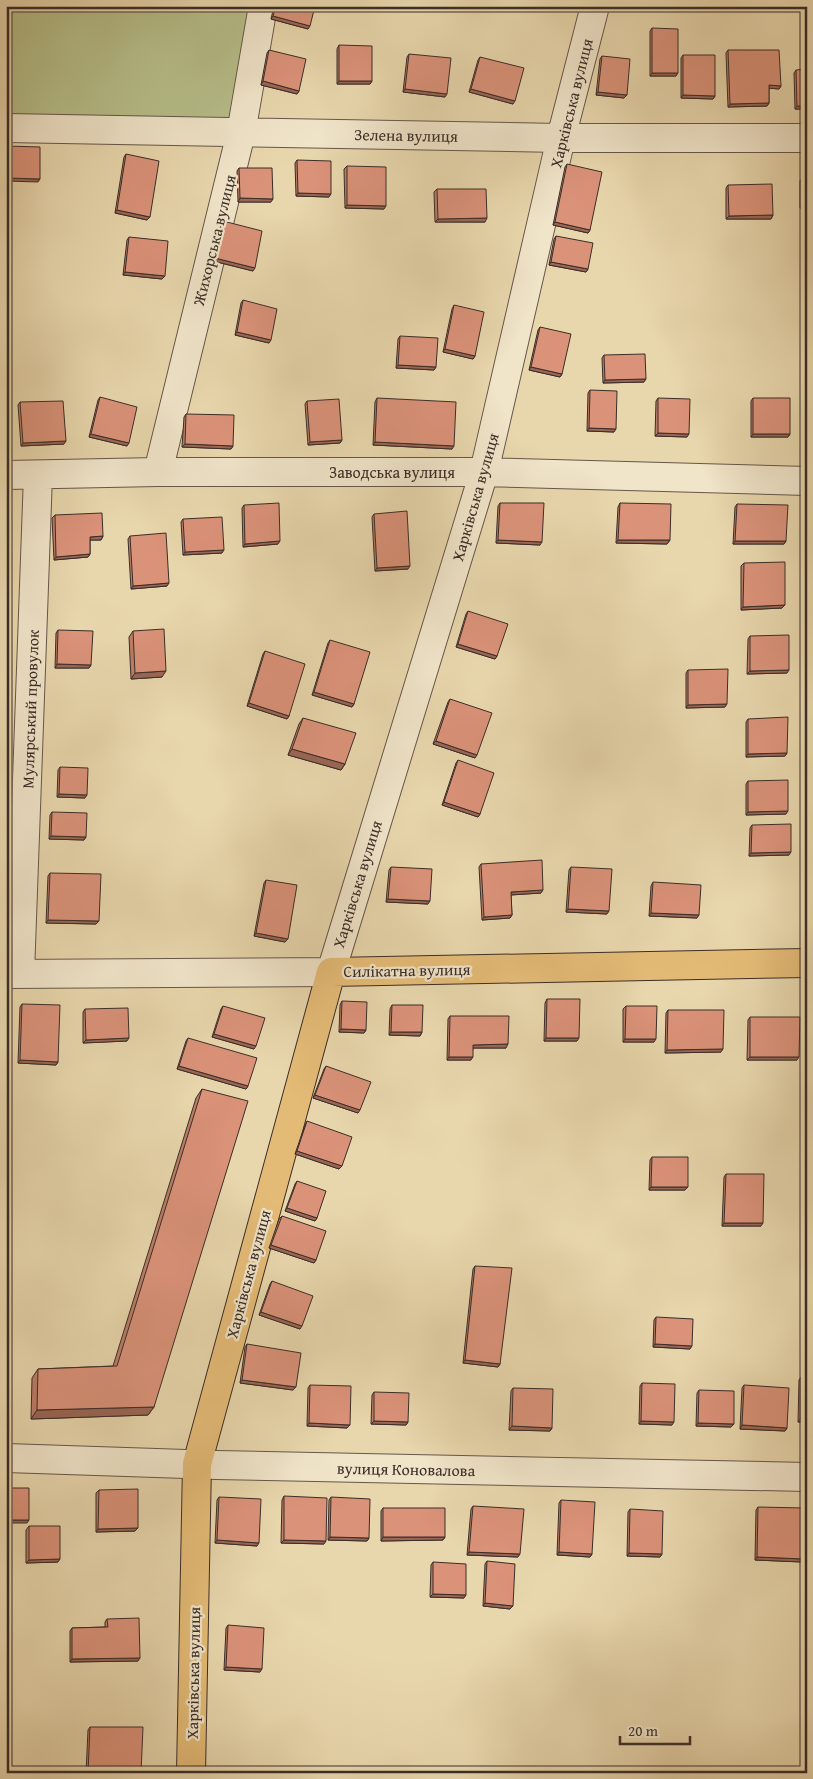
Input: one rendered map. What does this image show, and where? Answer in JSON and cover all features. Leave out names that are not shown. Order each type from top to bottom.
[{"type":"main road","name":"Силікатна вулиця","points":[[331,972],[807,963]]},
{"type":"main road","name":"Харківська вулиця","points":[[191,1773],[197,1464],[331,972]]},
{"type":"street","name":"Жихорська вулиця","points":[[158,472],[241,132],[263,6]]},
{"type":"street","name":"Харківська вулиця","points":[[331,972],[484,472],[561,138],[595,6]]},
{"type":"street","name":"Зелена вулиця","points":[[6,128],[561,138],[807,138]]},
{"type":"street","name":"Заводська вулиця","points":[[6,475],[158,472],[484,472],[807,481]]},
{"type":"street","name":"Мулярський провулок","points":[[13,974],[38,475]]},
{"type":"street","name":"Силікатна вулиця","points":[[13,974],[331,972]]},
{"type":"street","name":"вулиця Коновалова","points":[[6,1458],[807,1477]]},
{"type":"green space","points":[[6,6],[263,6],[241,133],[6,128]]},
{"type":"building","points":[[276,6],[315,6],[310,26],[273,16]]},
{"type":"building","points":[[652,28],[678,29],[678,73],[652,73]]},
{"type":"building","points":[[339,45],[372,46],[372,81],[339,81]]},
{"type":"building","points":[[269,50],[306,59],[299,91],[263,81]]},
{"type":"building","points":[[728,50],[779,50],[781,86],[769,85],[769,103],[730,104]]},
{"type":"building","points":[[409,54],[451,58],[447,94],[405,89]]},
{"type":"building","points":[[683,55],[715,55],[715,96],[683,95]]},
{"type":"building","points":[[602,56],[630,59],[627,95],[598,92]]},
{"type":"building","points":[[480,57],[524,68],[515,101],[471,89]]},
{"type":"building","points":[[807,69],[807,106],[797,106],[796,70]]},
{"type":"building","points":[[6,146],[40,147],[40,179],[6,178]]},
{"type":"building","points":[[126,154],[159,161],[150,217],[117,210]]},
{"type":"building","points":[[297,160],[331,161],[331,194],[298,193]]},
{"type":"building","points":[[567,164],[602,172],[590,230],[555,222]]},
{"type":"building","points":[[347,166],[386,167],[386,206],[347,205]]},
{"type":"building","points":[[239,168],[272,168],[273,199],[240,198]]},
{"type":"building","points":[[802,178],[807,178],[807,205],[802,205]]},
{"type":"building","points":[[772,184],[773,215],[729,216],[728,185]]},
{"type":"building","points":[[437,189],[486,189],[487,218],[438,219]]},
{"type":"building","points":[[223,221],[262,231],[255,268],[215,258]]},
{"type":"building","points":[[556,236],[593,243],[588,269],[551,262]]},
{"type":"building","points":[[129,237],[168,241],[165,276],[125,272]]},
{"type":"building","points":[[243,300],[277,309],[271,340],[237,332]]},
{"type":"building","points":[[454,305],[484,312],[475,356],[445,349]]},
{"type":"building","points":[[540,327],[571,334],[562,374],[531,367]]},
{"type":"building","points":[[400,336],[438,338],[436,367],[398,365]]},
{"type":"building","points":[[645,354],[646,379],[605,380],[604,355]]},
{"type":"building","points":[[590,390],[617,391],[616,429],[589,428]]},
{"type":"building","points":[[100,397],[137,407],[129,443],[91,434]]},
{"type":"building","points":[[377,398],[456,402],[454,446],[375,442]]},
{"type":"building","points":[[658,398],[690,399],[689,434],[658,433]]},
{"type":"building","points":[[753,398],[790,398],[790,434],[753,434]]},
{"type":"building","points":[[339,399],[342,440],[310,442],[307,401]]},
{"type":"building","points":[[63,401],[66,441],[23,443],[20,402]]},
{"type":"building","points":[[186,414],[234,415],[233,446],[185,444]]},
{"type":"building","points":[[279,503],[280,541],[245,544],[244,505]]},
{"type":"building","points":[[500,503],[544,503],[542,542],[498,540]]},
{"type":"building","points":[[620,503],[671,504],[670,540],[618,540]]},
{"type":"building","points":[[737,504],[788,505],[786,541],[735,541]]},
{"type":"building","points":[[407,511],[410,566],[377,568],[374,514]]},
{"type":"building","points":[[102,513],[103,536],[90,537],[90,554],[56,557],[55,515]]},
{"type":"building","points":[[222,517],[224,550],[185,552],[183,519]]},
{"type":"building","points":[[166,533],[169,583],[133,586],[130,536]]},
{"type":"building","points":[[785,562],[785,605],[743,607],[744,563]]},
{"type":"building","points":[[468,611],[508,624],[497,656],[458,644]]},
{"type":"building","points":[[164,629],[166,671],[135,673],[133,631]]},
{"type":"building","points":[[58,630],[93,631],[91,665],[57,664]]},
{"type":"building","points":[[789,635],[789,670],[750,671],[750,636]]},
{"type":"building","points":[[330,640],[370,652],[354,704],[314,692]]},
{"type":"building","points":[[265,651],[305,664],[289,716],[249,703]]},
{"type":"building","points":[[728,669],[727,704],[688,705],[688,670]]},
{"type":"building","points":[[450,699],[492,713],[477,755],[436,741]]},
{"type":"building","points":[[788,717],[787,753],[748,754],[748,719]]},
{"type":"building","points":[[303,718],[356,733],[345,764],[292,749]]},
{"type":"building","points":[[458,760],[494,773],[480,814],[444,802]]},
{"type":"building","points":[[60,767],[88,768],[87,795],[59,794]]},
{"type":"building","points":[[788,780],[788,811],[748,812],[748,781]]},
{"type":"building","points":[[52,812],[87,813],[86,837],[51,836]]},
{"type":"building","points":[[791,824],[791,852],[751,853],[752,825]]},
{"type":"building","points":[[542,860],[543,890],[511,892],[512,915],[484,917],[481,864]]},
{"type":"building","points":[[391,867],[432,869],[430,901],[388,899]]},
{"type":"building","points":[[571,867],[612,869],[609,911],[568,909]]},
{"type":"building","points":[[50,873],[101,874],[99,921],[48,920]]},
{"type":"building","points":[[266,880],[297,885],[288,939],[256,933]]},
{"type":"building","points":[[653,882],[701,885],[699,915],[651,913]]},
{"type":"building","points":[[547,999],[580,999],[579,1038],[546,1038]]},
{"type":"building","points":[[342,1001],[367,1002],[366,1030],[341,1029]]},
{"type":"building","points":[[22,1004],[60,1005],[58,1062],[20,1060]]},
{"type":"building","points":[[392,1005],[423,1005],[422,1032],[391,1032]]},
{"type":"building","points":[[223,1006],[265,1018],[256,1046],[214,1034]]},
{"type":"building","points":[[626,1006],[657,1006],[656,1039],[625,1039]]},
{"type":"building","points":[[128,1008],[129,1038],[86,1040],[85,1009]]},
{"type":"building","points":[[668,1010],[724,1010],[723,1049],[667,1050]]},
{"type":"building","points":[[450,1016],[509,1016],[508,1044],[473,1045],[473,1057],[449,1057]]},
{"type":"building","points":[[750,1017],[800,1017],[799,1057],[750,1057]]},
{"type":"building","points":[[188,1038],[257,1058],[248,1086],[179,1066]]},
{"type":"building","points":[[326,1066],[371,1082],[360,1110],[315,1095]]},
{"type":"building","points":[[202,1089],[248,1101],[154,1407],[37,1410],[38,1369],[117,1366]]},
{"type":"building","points":[[307,1121],[352,1137],[342,1166],[297,1151]]},
{"type":"building","points":[[652,1157],[688,1157],[688,1187],[651,1187]]},
{"type":"building","points":[[726,1174],[764,1174],[763,1223],[724,1223]]},
{"type":"building","points":[[297,1181],[326,1191],[317,1218],[287,1208]]},
{"type":"building","points":[[282,1216],[326,1231],[316,1260],[271,1245]]},
{"type":"building","points":[[475,1266],[512,1268],[500,1364],[465,1360]]},
{"type":"building","points":[[272,1281],[313,1296],[302,1326],[261,1312]]},
{"type":"building","points":[[656,1317],[693,1319],[692,1346],[655,1344]]},
{"type":"building","points":[[247,1344],[301,1353],[296,1387],[242,1380]]},
{"type":"building","points":[[6,1365],[11,1365],[11,1410],[6,1410]]},
{"type":"building","points":[[801,1377],[807,1377],[807,1419],[801,1418]]},
{"type":"building","points":[[642,1383],[675,1384],[674,1422],[641,1421]]},
{"type":"building","points":[[310,1385],[351,1386],[350,1425],[309,1423]]},
{"type":"building","points":[[744,1385],[789,1388],[787,1428],[742,1425]]},
{"type":"building","points":[[513,1388],[553,1389],[552,1428],[512,1426]]},
{"type":"building","points":[[699,1390],[734,1391],[734,1424],[698,1423]]},
{"type":"building","points":[[374,1392],[409,1393],[408,1422],[374,1421]]},
{"type":"building","points":[[6,1488],[29,1488],[29,1520],[6,1520]]},
{"type":"building","points":[[138,1489],[138,1528],[98,1529],[99,1490]]},
{"type":"building","points":[[284,1496],[327,1498],[326,1541],[284,1540]]},
{"type":"building","points":[[219,1497],[261,1499],[259,1543],[217,1540]]},
{"type":"building","points":[[331,1497],[370,1499],[369,1538],[330,1537]]},
{"type":"building","points":[[561,1500],[595,1502],[592,1554],[559,1552]]},
{"type":"building","points":[[473,1506],[524,1509],[520,1554],[469,1552]]},
{"type":"building","points":[[758,1507],[805,1508],[804,1559],[757,1557]]},
{"type":"building","points":[[383,1508],[445,1508],[445,1537],[383,1537]]},
{"type":"building","points":[[630,1509],[663,1511],[662,1554],[629,1553]]},
{"type":"building","points":[[29,1526],[60,1526],[60,1559],[29,1560]]},
{"type":"building","points":[[487,1561],[515,1564],[513,1606],[485,1603]]},
{"type":"building","points":[[433,1562],[466,1564],[466,1595],[433,1594]]},
{"type":"building","points":[[139,1618],[140,1658],[72,1659],[72,1628],[108,1627],[107,1619]]},
{"type":"building","points":[[228,1625],[264,1628],[262,1669],[226,1667]]},
{"type":"building","points":[[90,1727],[143,1727],[141,1773],[88,1773]]}]
